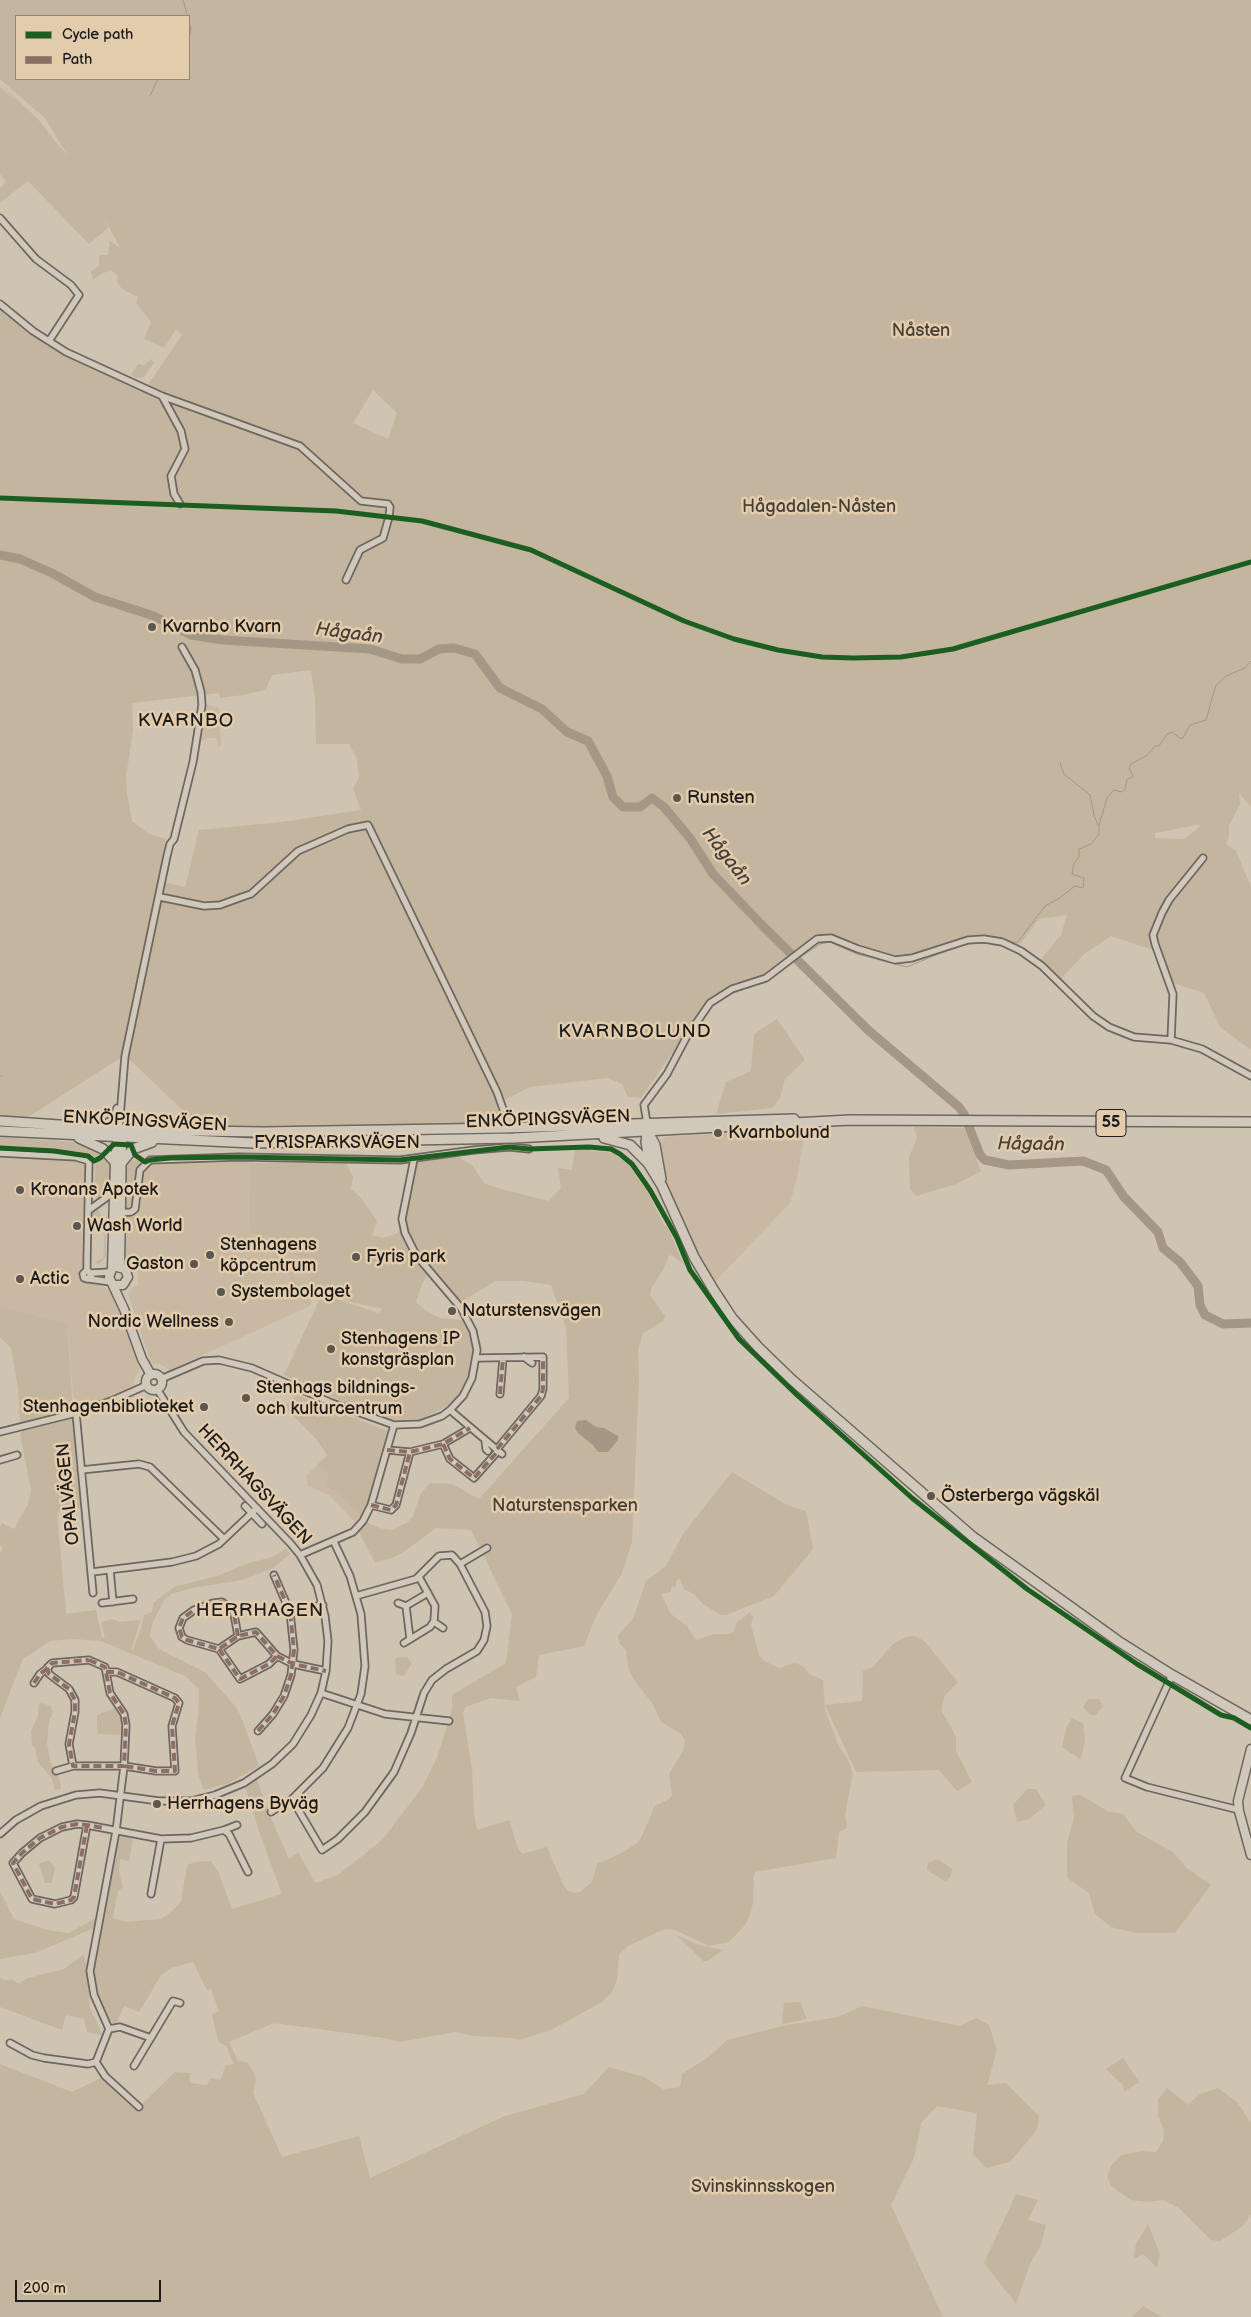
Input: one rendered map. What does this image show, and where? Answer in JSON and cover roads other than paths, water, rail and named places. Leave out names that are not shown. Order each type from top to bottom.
[{"type":"main road","name":"55","points":[[648,1127],[770,1119],[816,1121],[1251,1122]]},
{"type":"main road","name":"ENKÖPINGSVÄGEN","points":[[0,1121],[100,1127],[119,1134],[161,1140],[253,1143],[579,1135],[648,1127]]},
{"type":"main road","name":"55","points":[[648,1127],[666,1132],[816,1121]]},
{"type":"main road","name":"ENKÖPINGSVÄGEN","points":[[0,1131],[72,1136],[648,1127]]},
{"type":"main road","points":[[648,1127],[655,1145],[662,1186]]},
{"type":"main road","points":[[648,1127],[646,1142],[651,1168]]},
{"type":"main road","points":[[655,1145],[666,1132]]},
{"type":"main road","points":[[579,1135],[610,1138],[624,1142],[638,1151],[662,1186],[694,1257],[732,1318],[758,1348],[912,1485],[973,1537],[1059,1600],[1172,1675],[1251,1720]]},
{"type":"main road","points":[[72,1136],[104,1149],[118,1163],[136,1147],[161,1140]]},
{"type":"street","points":[[0,218],[36,259],[71,285],[79,295],[49,341]]},
{"type":"street","points":[[0,304],[66,352],[162,396],[300,446],[361,501],[388,504],[390,510],[385,535],[379,542],[363,547],[357,553],[346,580]]},
{"type":"street","points":[[162,396],[181,431],[185,449],[171,476],[174,494],[180,504]]},
{"type":"street","points":[[100,1127],[109,1122],[115,1115],[136,997],[160,897],[170,844],[174,839],[193,762],[202,705],[201,692],[195,670],[182,647]]},
{"type":"street","points":[[160,897],[204,906],[228,902],[251,894],[298,851],[348,829],[368,825],[490,1077],[503,1109]]},
{"type":"street","points":[[1171,1040],[1173,994],[1155,944],[1154,935],[1169,900],[1203,858]]},
{"type":"street","points":[[648,1127],[644,1105],[667,1074],[686,1038],[710,1003],[732,989],[766,978],[817,939],[831,938],[858,949],[895,960],[912,958],[968,940],[996,941],[1018,949],[1036,962],[1093,1016],[1109,1027],[1134,1037],[1171,1040],[1208,1051],[1251,1076]]},
{"type":"street","points":[[120,1094],[112,1284],[124,1309],[142,1359],[151,1375]]},
{"type":"street","name":"FYRISPARKSVÄGEN","points":[[116,1213],[131,1212],[135,1209],[140,1170],[150,1160],[238,1157],[414,1159],[474,1150],[509,1147],[529,1149]]},
{"type":"street","points":[[0,1154],[87,1159],[90,1165],[89,1274]]},
{"type":"street","points":[[161,1379],[203,1361],[219,1360],[252,1368],[332,1403],[394,1425],[431,1422],[450,1410],[468,1387],[475,1369],[477,1358],[475,1340],[468,1320],[458,1304],[416,1255],[403,1225],[414,1159]]},
{"type":"street","points":[[116,1213],[114,1192],[118,1163]]},
{"type":"street","points":[[89,1210],[114,1192]]},
{"type":"street","points":[[89,1274],[114,1270],[128,1273],[128,1280],[123,1285],[124,1309]]},
{"type":"street","points":[[89,1274],[112,1284],[123,1285]]},
{"type":"street","points":[[524,1357],[532,1363]]},
{"type":"street","points":[[443,1444],[450,1459],[474,1478],[499,1451],[542,1392],[543,1357],[477,1358]]},
{"type":"street","points":[[500,1394],[503,1358]]},
{"type":"street","points":[[151,1375],[157,1375],[161,1379],[161,1386],[157,1389],[152,1390],[147,1385],[146,1380],[151,1375]]},
{"type":"street","points":[[0,1432],[76,1413],[111,1401],[147,1385]]},
{"type":"street","name":"HERRHAGSVÄGEN","points":[[0,1834],[28,1813],[54,1801],[84,1794],[122,1795],[159,1801],[190,1801],[221,1793],[244,1784],[272,1764],[293,1744],[311,1715],[321,1693],[326,1672],[328,1641],[323,1605],[316,1585],[300,1555],[184,1432],[157,1389]]},
{"type":"street","points":[[450,1410],[499,1451]]},
{"type":"street","name":"OPALVÄGEN","points":[[76,1413],[93,1593]]},
{"type":"street","points":[[300,1555],[334,1542],[357,1528],[371,1505],[394,1425]]},
{"type":"street","points":[[388,1450],[410,1452],[443,1444],[470,1428]]},
{"type":"street","points":[[485,1440],[486,1450],[488,1451]]},
{"type":"street","points":[[371,1505],[391,1510],[396,1505],[410,1452]]},
{"type":"street","points":[[0,1460],[17,1455]]},
{"type":"street","points":[[81,1470],[139,1464],[150,1467],[224,1539]]},
{"type":"street","points":[[245,1506],[262,1524]]},
{"type":"street","points":[[92,1572],[182,1560],[203,1553],[224,1539],[257,1508]]},
{"type":"street","points":[[271,1812],[292,1799],[313,1780],[332,1756],[348,1728],[357,1706],[365,1666],[363,1632],[350,1576],[334,1542]]},
{"type":"street","points":[[460,1564],[486,1548]]},
{"type":"street","points":[[292,1799],[322,1850],[346,1832],[372,1804],[394,1772],[424,1693],[432,1680],[446,1668],[477,1651],[486,1634],[485,1612],[460,1564],[452,1555],[443,1554],[436,1558],[419,1577],[408,1582],[356,1596]]},
{"type":"street","points":[[110,1570],[113,1602]]},
{"type":"street","points":[[258,1731],[273,1714],[284,1696],[292,1664],[294,1639],[290,1612],[274,1575]]},
{"type":"street","points":[[404,1644],[430,1627],[434,1622],[436,1609],[419,1577]]},
{"type":"street","points":[[406,1606],[428,1593]]},
{"type":"street","points":[[102,1603],[133,1599]]},
{"type":"street","points":[[238,1636],[233,1609],[222,1602],[205,1605],[183,1618],[179,1628],[182,1637],[187,1640],[218,1649],[240,1679],[252,1671],[262,1668],[277,1656]]},
{"type":"street","points":[[398,1603],[406,1606]]},
{"type":"street","points":[[290,1612],[323,1605]]},
{"type":"street","points":[[406,1606],[410,1639]]},
{"type":"street","points":[[434,1622],[443,1628]]},
{"type":"street","points":[[218,1649],[238,1636],[256,1632],[277,1656],[292,1664],[326,1672]]},
{"type":"street","points":[[34,1683],[52,1662],[89,1660],[105,1667],[110,1693],[126,1718],[122,1795],[90,1971],[94,1995],[109,2029],[96,2062]]},
{"type":"street","points":[[48,1668],[49,1674],[69,1689],[74,1700],[75,1712],[69,1744],[73,1766]]},
{"type":"street","points":[[56,1771],[73,1766],[124,1766],[156,1771],[175,1770],[172,1726],[179,1703],[175,1698],[117,1672],[106,1672]]},
{"type":"street","points":[[1172,1675],[1125,1778],[1147,1787],[1239,1810]]},
{"type":"street","points":[[321,1693],[385,1714],[449,1721]]},
{"type":"street","points":[[1251,1749],[1239,1791],[1239,1810],[1251,1855]]},
{"type":"street","points":[[87,1825],[74,1897],[55,1904],[32,1899],[13,1863],[32,1844],[51,1832],[69,1825],[87,1825],[161,1839],[191,1838],[237,1825]]},
{"type":"street","points":[[224,1830],[229,1834],[248,1872]]},
{"type":"street","points":[[151,1894],[161,1839]]},
{"type":"street","points":[[134,2066],[173,2000],[180,2003]]},
{"type":"street","points":[[109,2029],[120,2027],[151,2038]]},
{"type":"street","points":[[10,2043],[32,2055],[44,2058],[88,2064],[96,2062]]},
{"type":"street","points":[[96,2062],[105,2076],[139,2107]]},
{"type":"waterway","points":[[183,0],[187,15]]},
{"type":"waterway","points":[[190,24],[190,34]]},
{"type":"waterway","points":[[150,96],[158,80]]},
{"type":"waterway","name":"Hågaån","points":[[0,555],[20,559],[52,573],[95,597],[154,616],[191,635],[223,640],[370,649],[402,659],[420,659],[439,649],[454,648],[475,654],[500,688],[542,709],[567,732],[588,741],[607,776],[613,797],[623,807],[640,807],[652,798],[664,807],[690,838],[713,874],[763,926],[868,1030],[959,1107],[964,1114],[980,1155],[985,1160],[1009,1165],[1083,1161],[1106,1170],[1124,1197],[1158,1232],[1163,1248],[1180,1262],[1198,1286],[1200,1305],[1205,1315],[1223,1324],[1251,1323]]},
{"type":"waterway","points":[[996,937],[1017,943],[1045,906],[1075,886],[1083,888],[1084,878],[1072,874],[1074,863],[1079,857],[1079,849],[1091,844],[1099,834],[1099,825],[1107,798],[1114,790],[1122,792],[1125,789],[1127,780],[1133,776],[1129,769],[1131,764],[1146,756],[1155,746],[1159,746],[1167,734],[1173,732],[1179,738],[1183,738],[1190,725],[1206,720],[1216,685],[1226,676],[1245,668],[1251,661]]},
{"type":"waterway","points":[[1060,763],[1064,774],[1090,795],[1098,825]]},
{"type":"waterway","points":[[798,959],[820,944],[830,942],[857,954],[907,967],[955,947]]},
{"type":"waterway","points":[[964,944],[992,943]]},
{"type":"place","name":"Kvarnbo Kvarn","points":[[152,627]]},
{"type":"place","name":"Runsten","points":[[677,798]]},
{"type":"place","name":"Kvarnbolund","points":[[718,1133]]},
{"type":"place","name":"Kronans Apotek","points":[[20,1190]]},
{"type":"place","name":"Wash World","points":[[77,1226]]},
{"type":"place","name":"Stenhagens köpcentrum","points":[[210,1255]]},
{"type":"place","name":"Fyris park","points":[[356,1257]]},
{"type":"place","name":"Gaston","points":[[194,1264]]},
{"type":"place","name":"Actic","points":[[20,1279]]},
{"type":"place","name":"Systembolaget","points":[[221,1292]]},
{"type":"place","name":"Naturstensvägen","points":[[452,1311]]},
{"type":"place","name":"Nordic Wellness","points":[[229,1322]]},
{"type":"place","name":"Stenhagens IP konstgräsplan","points":[[331,1349]]},
{"type":"place","name":"Stenhags bildnings- och kulturcentrum","points":[[246,1398]]},
{"type":"place","name":"Stenhagenbiblioteket","points":[[204,1407]]},
{"type":"place","name":"Österberga vägskäl","points":[[931,1496]]},
{"type":"place","name":"Herrhagens Byväg","points":[[157,1804]]},
{"type":"district","name":"KVARNBO","points":[[186,721]]},
{"type":"district","name":"KVARNBOLUND","points":[[635,1032]]},
{"type":"district","name":"HERRHAGEN","points":[[260,1611]]},
{"type":"park label","name":"Nåsten","points":[[921,331]]},
{"type":"park label","name":"Hågadalen-Nåsten","points":[[819,507]]},
{"type":"park label","name":"Naturstensparken","points":[[565,1506]]},
{"type":"park label","name":"Svinskinnsskogen","points":[[763,2187]]}]
